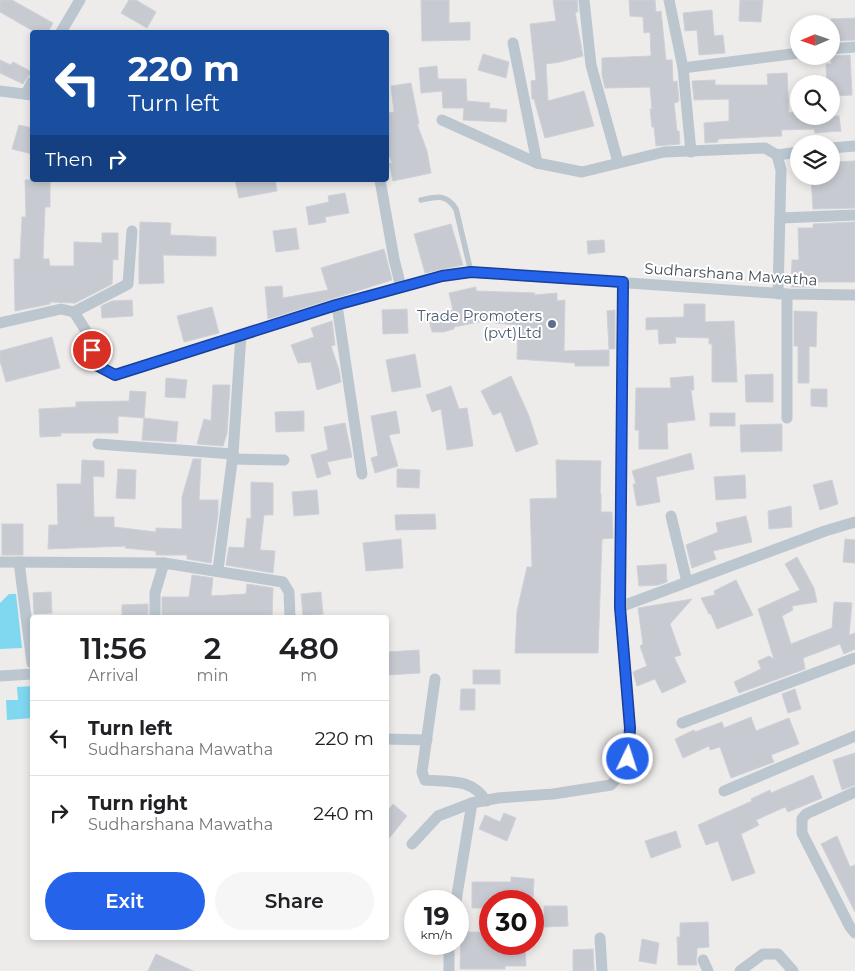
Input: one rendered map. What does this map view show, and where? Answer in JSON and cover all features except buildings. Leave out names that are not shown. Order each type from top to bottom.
[{"type":"street","points":[[62,30],[80,0]]},
{"type":"street","points":[[584,0],[591,65],[618,162]]},
{"type":"street","points":[[669,0],[683,68],[691,152]]},
{"type":"street","points":[[513,43],[537,163]]},
{"type":"street","points":[[840,48],[855,46]]},
{"type":"street","points":[[683,68],[790,55]]},
{"type":"street","points":[[0,91],[29,95]]},
{"type":"street","points":[[442,120],[537,163],[582,172],[664,152],[765,148],[777,155],[790,153]]},
{"type":"street","points":[[840,147],[855,146]]},
{"type":"street","points":[[777,155],[781,170],[780,218],[787,418]]},
{"type":"street","points":[[380,182],[401,288]]},
{"type":"street","points":[[780,218],[855,215]]},
{"type":"street","points":[[0,323],[61,309],[74,312],[128,284],[132,231]]},
{"type":"street","name":"Sudharshana Mawatha","points":[[74,312],[88,334],[96,365],[115,375],[336,305],[442,276],[471,272],[782,294],[855,295]]},
{"type":"street","points":[[412,844],[438,816],[472,803],[498,798],[553,794],[611,785],[623,771],[628,759],[630,728],[620,607],[623,282]]},
{"type":"street","points":[[336,305],[362,474]]},
{"type":"street","points":[[218,570],[233,456],[241,336]]},
{"type":"street","points":[[98,444],[284,460]]},
{"type":"street","points":[[671,516],[687,582]]},
{"type":"street","points":[[620,607],[825,530],[855,522]]},
{"type":"street","points":[[0,562],[164,563],[218,570],[283,582],[289,592],[290,615]]},
{"type":"street","points":[[19,562],[30,647]]},
{"type":"street","points":[[155,615],[155,593],[164,563]]},
{"type":"street","points":[[682,723],[855,658]]},
{"type":"street","points":[[0,676],[30,674]]},
{"type":"street","points":[[435,679],[422,772],[425,780],[464,783],[480,792],[486,801]]},
{"type":"street","points":[[724,791],[855,736]]},
{"type":"street","points":[[389,739],[427,740]]},
{"type":"street","points":[[855,792],[806,814],[802,819],[802,833],[850,927],[855,933]]},
{"type":"street","points":[[458,890],[472,803]]},
{"type":"street","points":[[600,938],[602,971]]},
{"type":"street","points":[[740,971],[764,954],[778,954],[793,971]]},
{"type":"street","points":[[449,955],[449,971]]},
{"type":"lane","points":[[420,200],[440,197],[451,201],[456,209],[471,272]]},
{"type":"water","points":[[9,594],[16,594],[22,648],[0,649],[0,603]]},
{"type":"water","points":[[30,686],[30,718],[7,720],[6,700],[18,700],[17,687]]},
{"type":"place","name":"Trade Promoters (pvt)Ltd","points":[[552,324]]},
{"type":"route","points":[[92,350],[96,365],[115,375],[336,305],[442,276],[471,272],[623,282],[620,607],[630,728],[628,759]]}]
